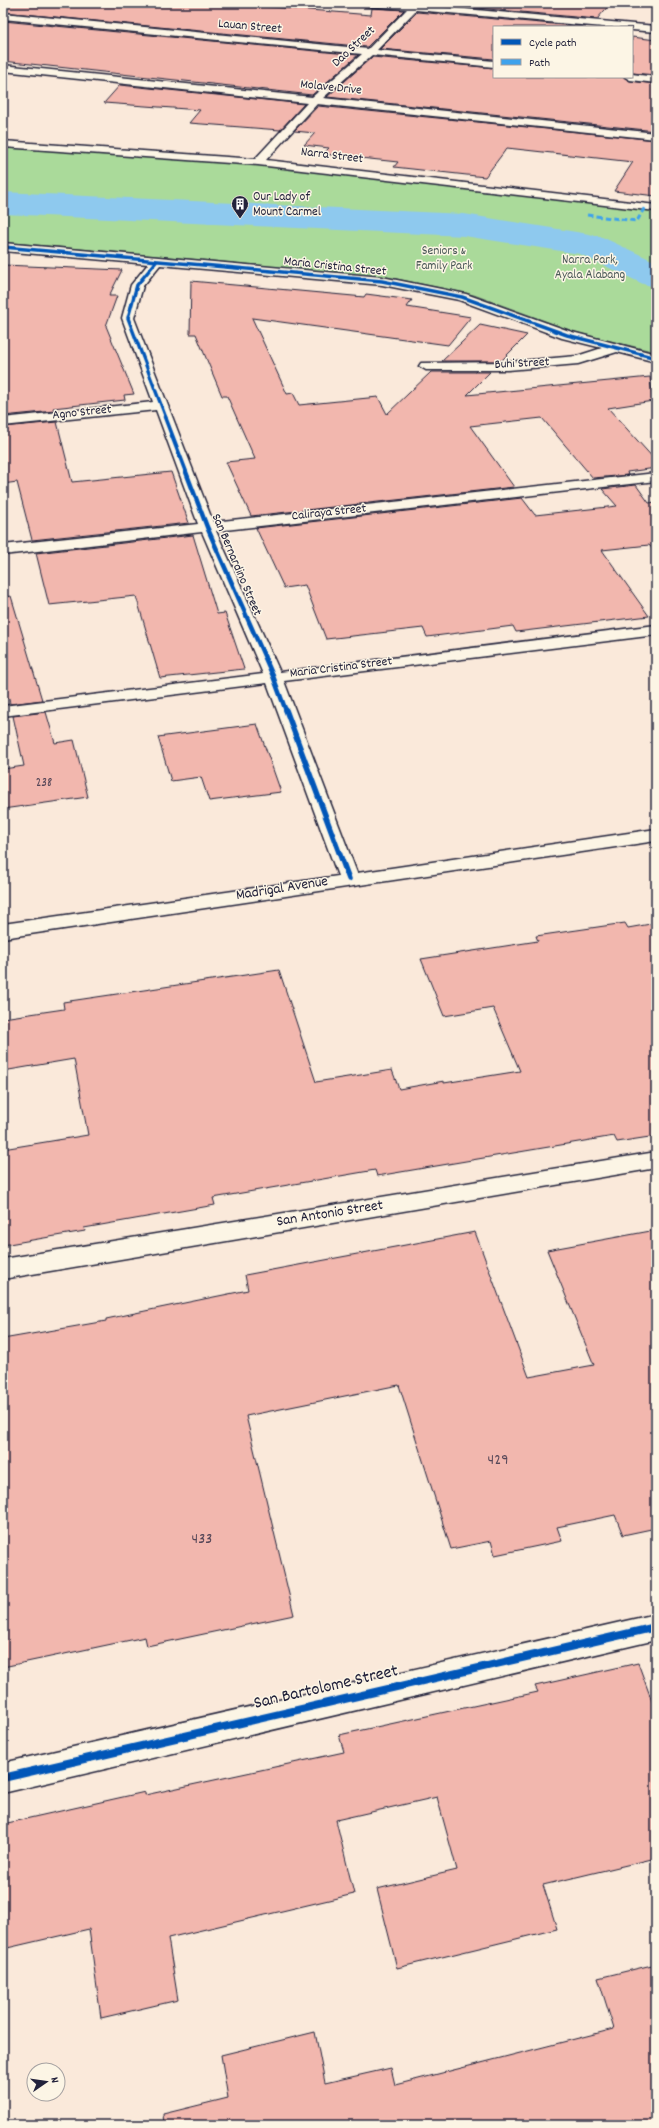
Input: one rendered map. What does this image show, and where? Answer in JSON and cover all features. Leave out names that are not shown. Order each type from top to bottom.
[{"type":"street","points":[[366,3],[415,5],[626,26]]},
{"type":"street","name":"Dao Street","points":[[258,162],[316,99],[371,52],[415,5]]},
{"type":"street","name":"Lauan Street","points":[[3,16],[493,64]]},
{"type":"street","points":[[633,27],[656,29]]},
{"type":"street","name":"Molave Drive","points":[[3,68],[316,99],[656,136]]},
{"type":"street","points":[[633,77],[656,80]]},
{"type":"street","name":"Narra Street","points":[[3,144],[258,162],[656,208]]},
{"type":"street","name":"Maria Cristina Street","points":[[3,247],[156,262],[382,281],[462,298],[567,335],[656,358]]},
{"type":"street","name":"San Bernardino Street","points":[[156,262],[137,285],[128,318],[207,527],[273,676],[349,879]]},
{"type":"street","name":"Buhi Street","points":[[426,366],[508,366],[578,360],[615,348]]},
{"type":"street","name":"Agno Street","points":[[3,422],[160,405]]},
{"type":"street","name":"Caliraya Street","points":[[3,550],[656,477]]},
{"type":"street","name":"Maria Cristina Street","points":[[3,711],[273,676],[656,630]]},
{"type":"street","name":"Madrigal Avenue","points":[[3,931],[656,835]]},
{"type":"street","name":"San Antonio Street","points":[[3,1269],[656,1160]]},
{"type":"street","name":"San Bartolome Street","points":[[3,1778],[656,1627]]},
{"type":"green space","name":"Narra Park, Ayala Alabang","points":[[3,146],[251,163],[656,210],[656,352],[578,333],[474,295],[387,277],[3,242]]},
{"type":"building","points":[[3,3],[223,3],[371,15],[372,8],[404,10],[367,47],[3,12]]},
{"type":"building","points":[[423,3],[611,3],[597,19]]},
{"type":"building","points":[[417,12],[575,26],[493,26],[493,59],[380,49]]},
{"type":"building","points":[[3,21],[358,55],[312,95],[3,61]]},
{"type":"building","points":[[633,37],[656,40],[656,75],[633,73]]},
{"type":"building","points":[[372,57],[493,68],[493,78],[626,78],[630,81],[656,84],[656,131],[327,97]]},
{"type":"building","points":[[120,85],[304,104],[280,130],[189,123],[200,110],[104,103]]},
{"type":"building","points":[[318,106],[656,140],[656,196],[614,191],[633,162],[507,148],[485,177],[394,167],[398,162],[323,154],[329,148],[304,145],[315,133],[294,131]]},
{"type":"building","points":[[3,265],[122,270],[109,296],[117,296],[106,326],[134,394],[124,395],[125,400],[53,408],[54,411],[3,416]]},
{"type":"building","points":[[191,281],[364,297],[366,294],[412,300],[407,307],[471,317],[448,345],[252,318],[287,394],[293,393],[299,405],[378,397],[387,414],[431,372],[490,372],[467,395],[650,377],[653,401],[608,408],[656,461],[656,468],[627,472],[628,475],[593,478],[542,418],[470,426],[514,487],[251,516],[226,462],[255,459],[227,396],[222,396],[196,334],[190,334]]},
{"type":"building","points":[[480,325],[527,335],[501,361],[442,361]]},
{"type":"building","points":[[57,422],[72,482],[171,472],[189,523],[32,540],[17,482],[3,484],[3,427]]},
{"type":"building","points":[[636,485],[649,503],[656,502],[656,553],[649,545],[602,550],[649,616],[516,632],[513,626],[427,637],[423,628],[326,639],[305,585],[284,588],[256,528],[522,498],[535,515],[617,506],[602,489]]},
{"type":"building","points":[[193,535],[217,614],[225,613],[244,669],[160,678],[136,596],[49,605],[36,553]]},
{"type":"building","points":[[11,596],[42,700],[10,704],[9,698],[3,698],[3,597]]},
{"type":"building","points":[[46,712],[55,743],[74,740],[88,797],[3,809],[3,769],[24,766],[13,716]]},
{"type":"building","points":[[257,724],[281,792],[209,801],[201,777],[171,781],[158,737]]},
{"type":"building","points":[[625,923],[628,928],[656,923],[656,1136],[617,1142],[614,1136],[377,1176],[375,1170],[213,1198],[215,1205],[84,1228],[85,1231],[3,1245],[3,1149],[88,1135],[74,1059],[3,1071],[3,1018],[64,1009],[63,1002],[279,970],[316,1082],[392,1070],[399,1089],[444,1081],[444,1083],[520,1071],[493,1008],[444,1016],[421,959],[538,941],[536,936]]},
{"type":"building","points":[[656,1230],[656,1528],[623,1535],[615,1515],[557,1527],[562,1541],[495,1555],[491,1541],[451,1549],[399,1385],[246,1416],[294,1615],[147,1646],[145,1637],[3,1667],[3,1339],[106,1321],[106,1319],[248,1290],[245,1275],[475,1232],[529,1377],[594,1365],[547,1250]]},
{"type":"building","points":[[638,1663],[656,1712],[656,1858],[543,1885],[557,1929],[397,1968],[377,1889],[457,1870],[437,1797],[336,1820],[354,1894],[168,1938],[178,2000],[101,2018],[89,1929],[3,1949],[3,1824],[145,1792],[145,1795],[344,1752],[339,1735],[538,1692],[535,1686]]},
{"type":"building","points":[[656,1964],[656,2125],[164,2125],[163,2114],[228,2098],[221,2055],[315,2032],[325,2083],[391,2068],[395,2085],[614,2029],[598,1978]]},
{"type":"waterway","points":[[3,203],[322,217],[464,225],[589,245],[656,276]]},
{"type":"marked path","points":[[587,215],[637,221],[645,207]]},
{"type":"cycle path","points":[[3,247],[382,281],[462,297],[567,335],[656,358]]},
{"type":"cycle path","points":[[156,262],[137,285],[128,318],[207,527],[273,676],[349,879]]},
{"type":"cycle path","points":[[3,1778],[656,1627]]},
{"type":"place","name":"Our Lady of Mount Carmel","points":[[240,219]]},
{"type":"park label","name":"Seniors & Family Park","points":[[444,258]]}]
